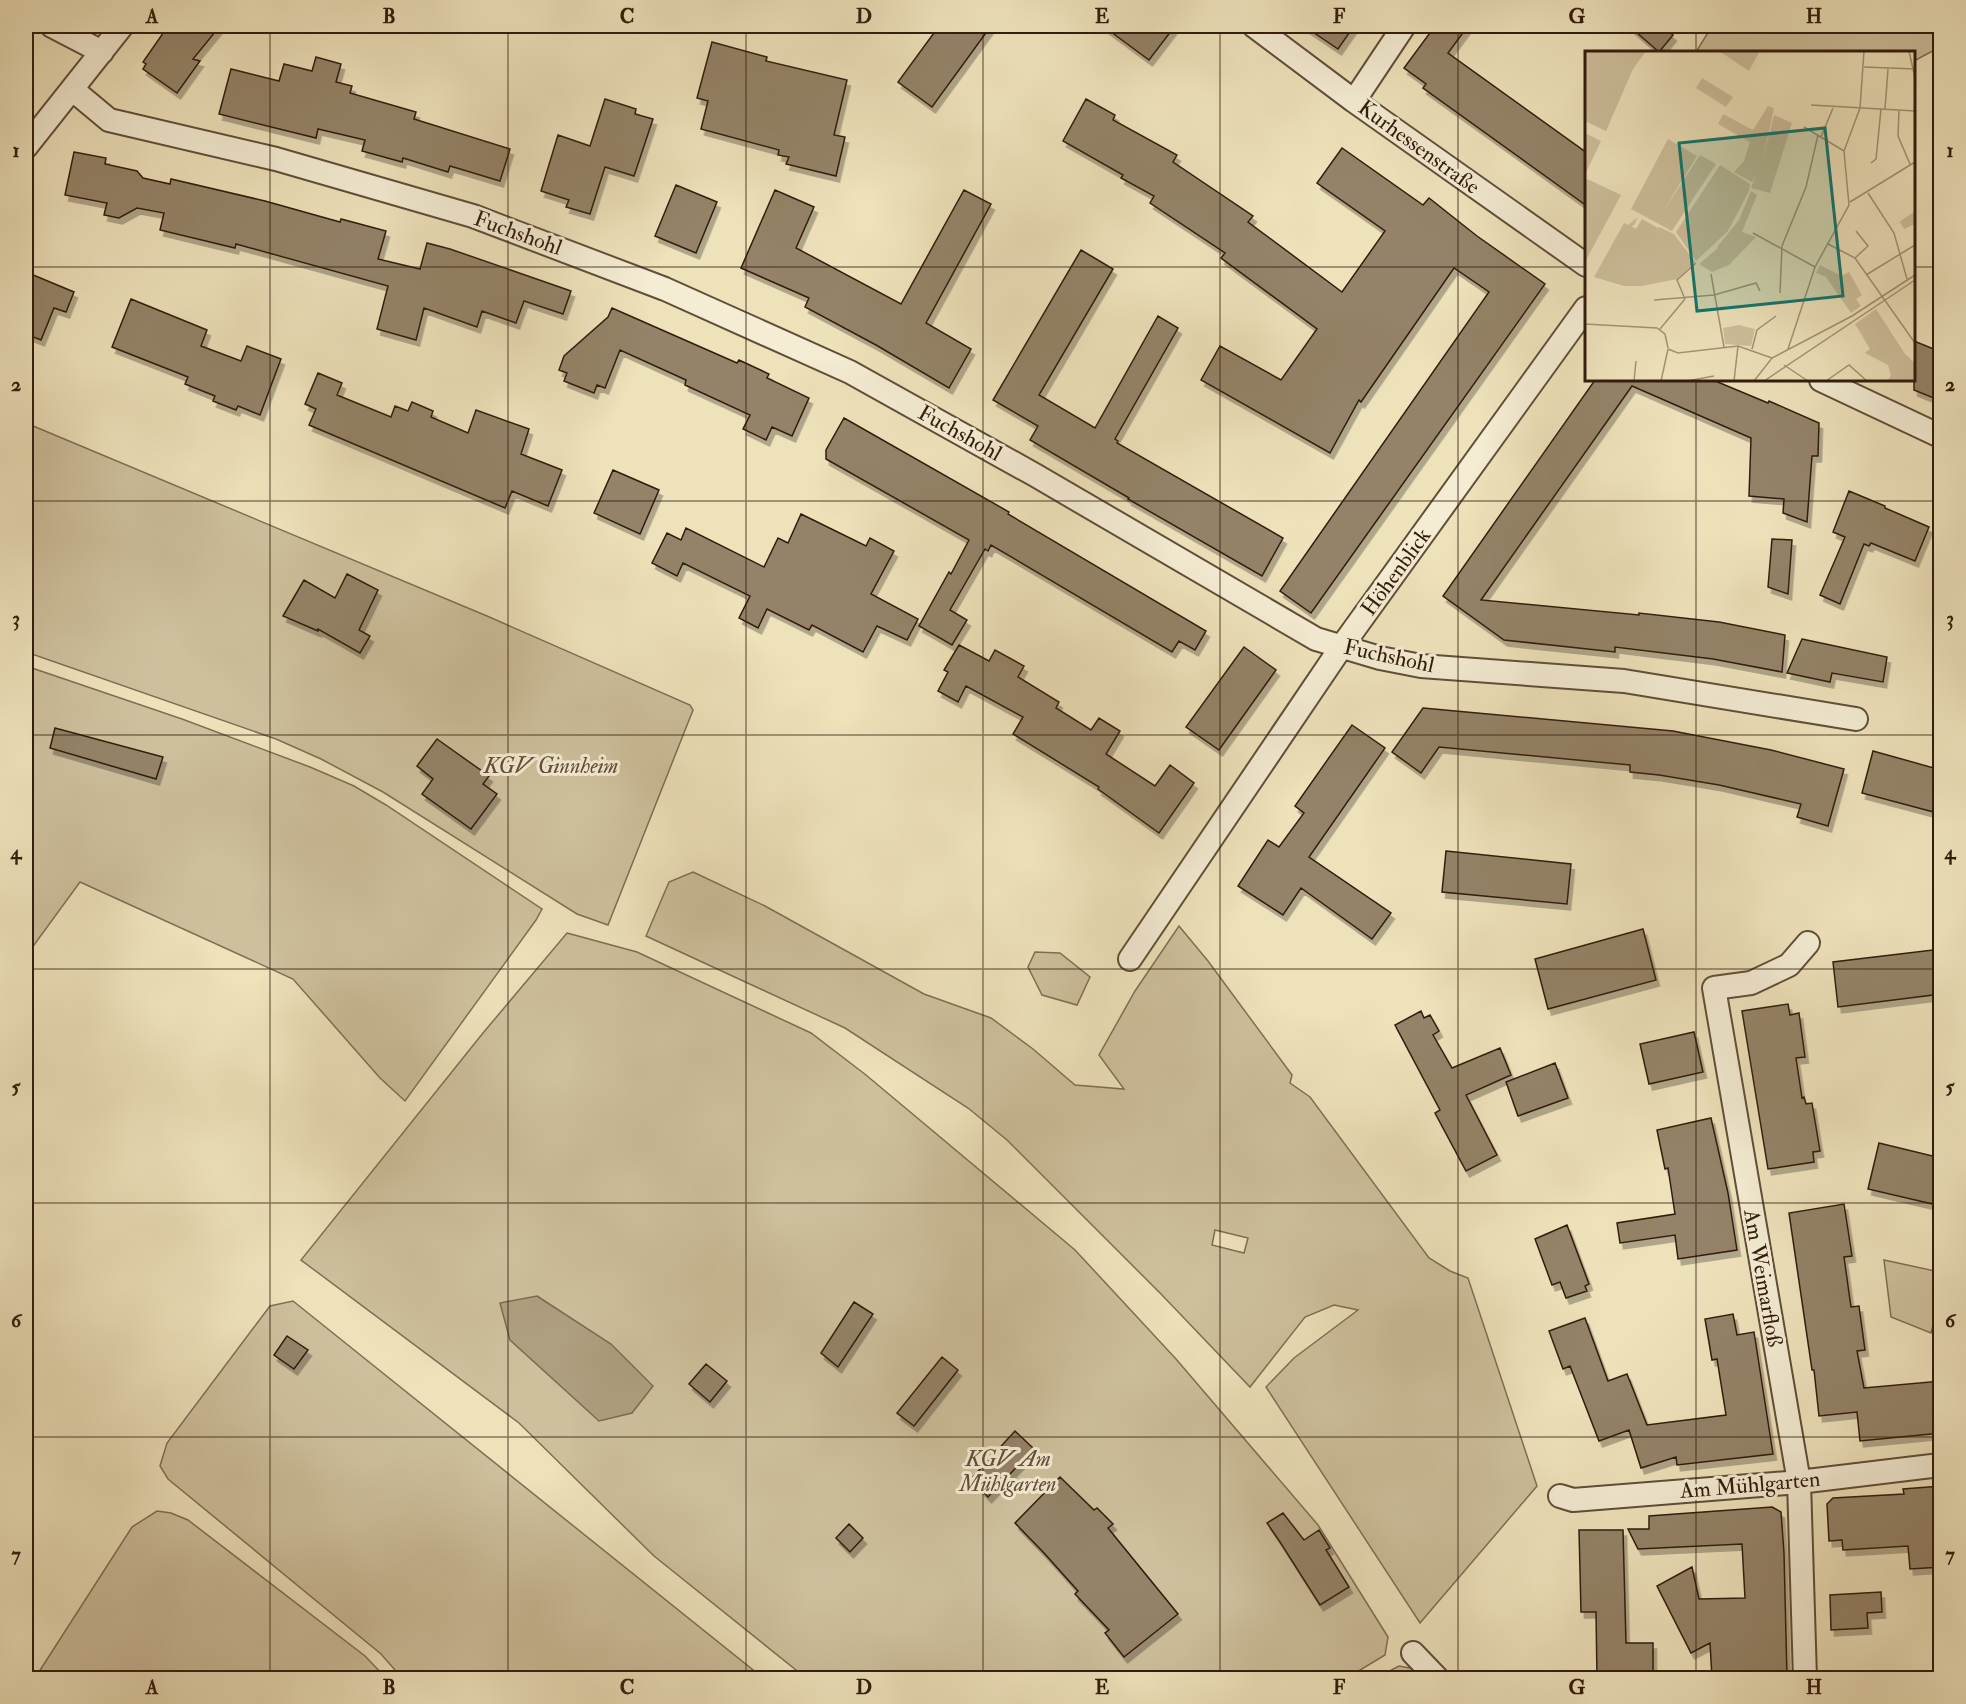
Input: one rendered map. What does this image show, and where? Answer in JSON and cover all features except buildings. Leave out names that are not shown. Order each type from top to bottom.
[{"type":"street","points":[[52,26],[102,52]]},
{"type":"street","points":[[26,147],[122,26]]},
{"type":"street","name":"Kurhessenstraße","points":[[1254,26],[1354,101],[1585,264]]},
{"type":"street","points":[[1354,101],[1404,26]]},
{"type":"street","name":"Fuchshohl","points":[[73,90],[109,120],[276,159],[473,216],[665,289],[850,372],[1035,475],[1316,639],[1380,658],[1421,666],[1624,681],[1856,719]]},
{"type":"street","name":"Höhenblick","points":[[1130,959],[1342,646],[1585,311]]},
{"type":"street","points":[[1823,381],[1941,436]]},
{"type":"street","name":"Am Weimarfloß","points":[[1805,1678],[1799,1482],[1714,988],[1751,983],[1761,979],[1789,965],[1808,943]]},
{"type":"street","name":"Am Mühlgarten","points":[[1560,1496],[1573,1500],[1799,1482],[1941,1465]]},
{"type":"street","points":[[1413,1653],[1437,1678]]},
{"type":"green space","points":[[1712,26],[1940,26],[1940,47],[1915,60],[1915,51],[1697,51]]},
{"type":"green space","name":"KGV Ginnheim","points":[[26,423],[487,616],[690,705],[693,710],[608,925],[577,914],[383,792],[321,759],[276,739],[26,652]]},
{"type":"green space","points":[[26,666],[182,719],[354,786],[542,909],[405,1101],[380,1078],[293,979],[80,882],[26,956]]},
{"type":"green space","points":[[693,872],[765,906],[924,994],[991,1018],[1033,1049],[1075,1085],[1124,1089],[1099,1055],[1135,991],[1179,926],[1208,961],[1292,1075],[1290,1083],[1310,1097],[1429,1258],[1450,1271],[1468,1278],[1537,1486],[1420,1623],[1266,1387],[1294,1358],[1358,1310],[1334,1305],[1305,1317],[1250,1387],[1007,1140],[968,1108],[845,1028],[646,936],[669,882]],"holes":[[[1215,1230],[1248,1238],[1244,1253],[1212,1245]]]},
{"type":"green space","name":"KGV Am Mühlgarten","points":[[567,933],[637,952],[811,1033],[866,1075],[1075,1250],[1176,1359],[1318,1525],[1388,1637],[1385,1655],[1347,1678],[806,1678],[654,1556],[519,1423],[301,1260],[483,1033]]},
{"type":"green space","points":[[1035,952],[1060,953],[1090,977],[1077,1005],[1042,995],[1028,967]]},
{"type":"green space","points":[[1884,1260],[1940,1272],[1940,1298],[1931,1333],[1891,1317]]},
{"type":"green space","points":[[293,1301],[763,1678],[402,1678],[381,1654],[168,1479],[160,1466],[167,1443],[270,1306]]},
{"type":"green space","points":[[157,1511],[171,1513],[188,1520],[365,1656],[386,1678],[35,1678],[132,1527]]},
{"type":"green space","points":[[1399,1666],[1420,1670],[1427,1678],[1376,1678]]},
{"type":"shaded area","points":[[537,1296],[611,1344],[653,1386],[632,1413],[599,1421],[510,1340],[500,1303]]}]
